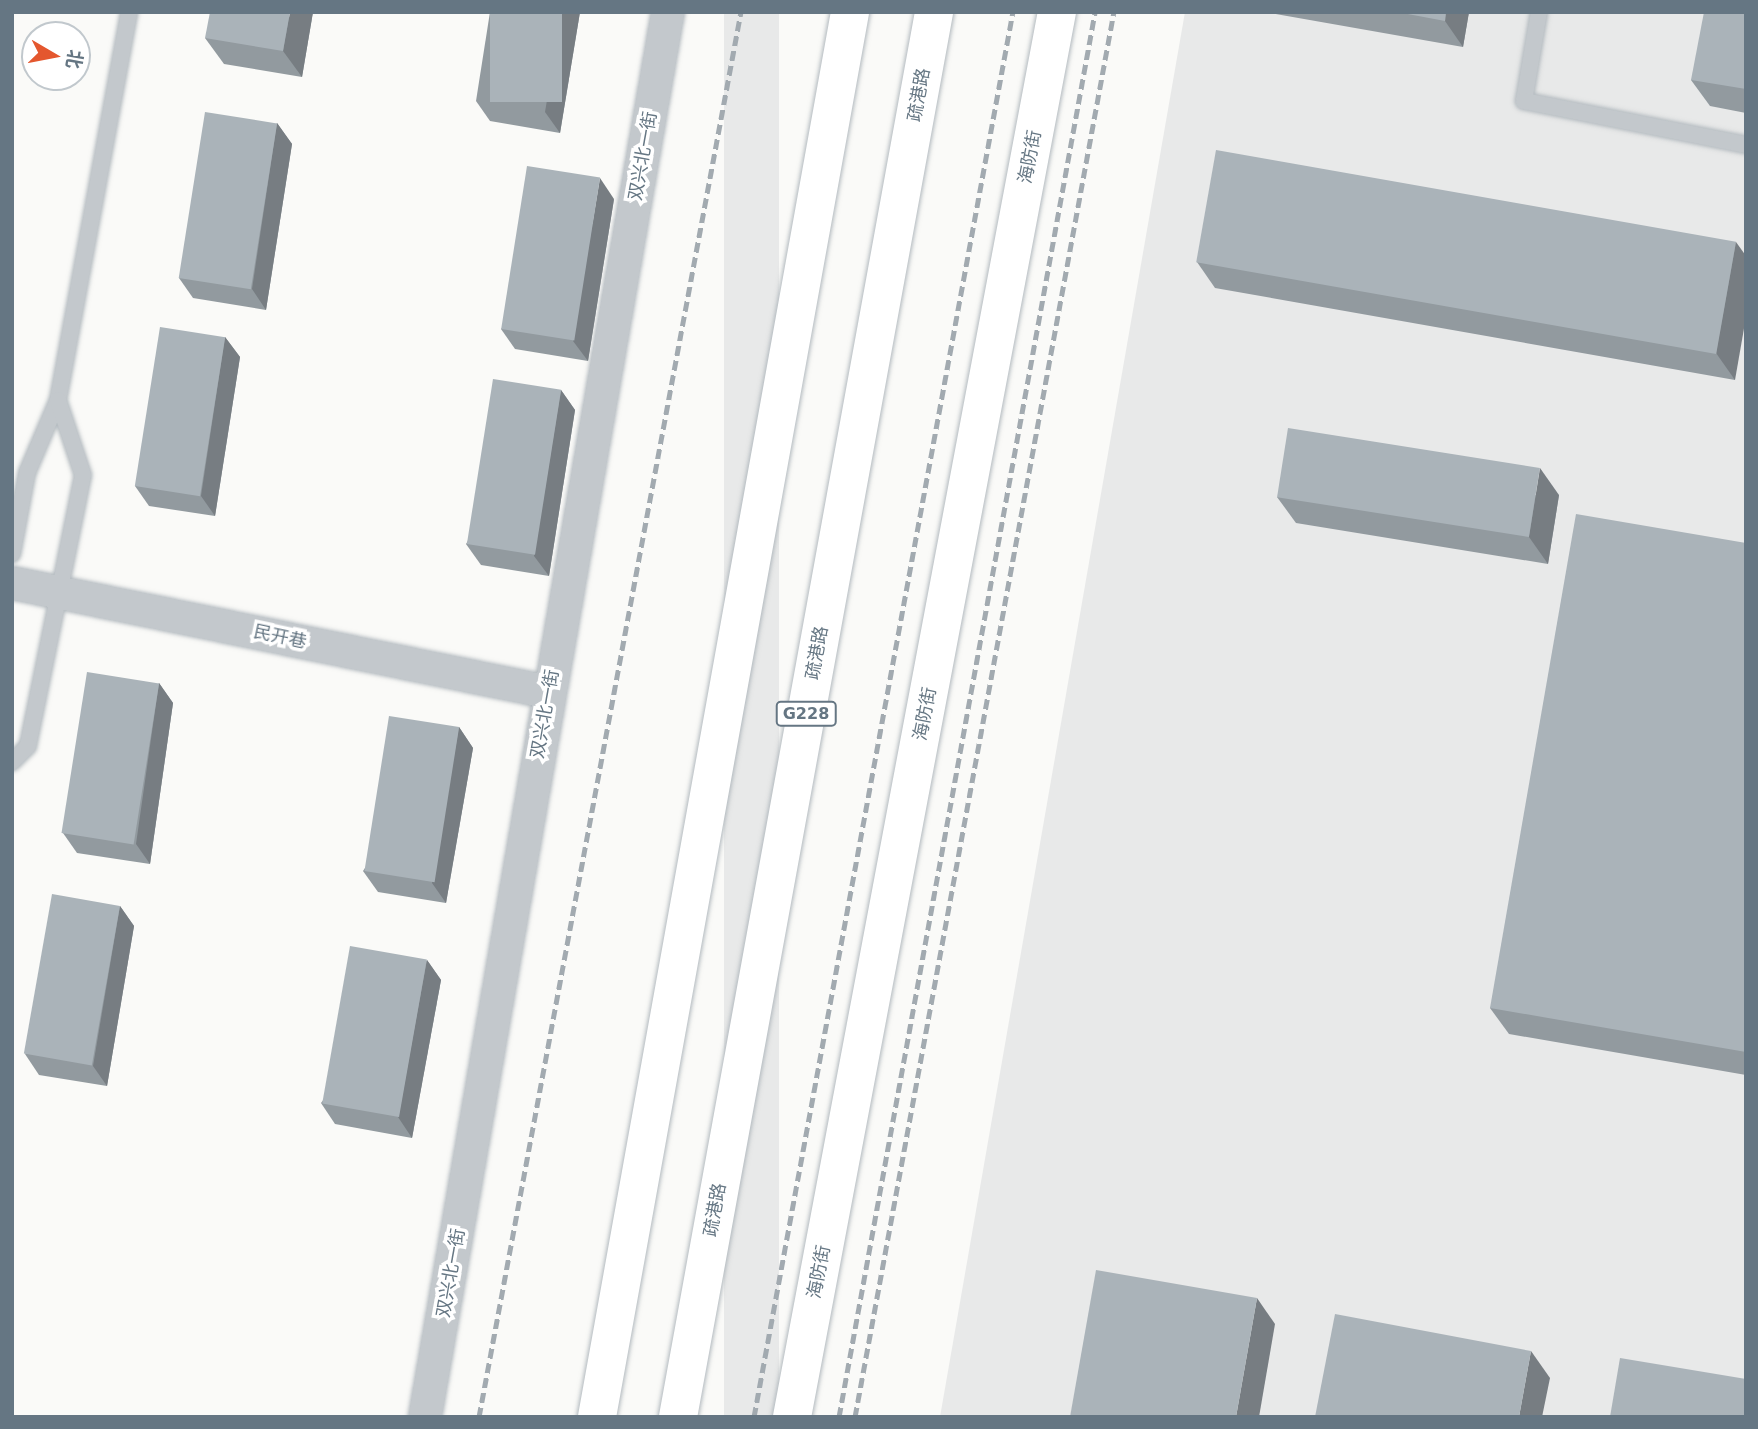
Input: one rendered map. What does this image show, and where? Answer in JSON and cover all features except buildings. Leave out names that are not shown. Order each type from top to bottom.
[{"type":"main road","points":[[597,1417],[850,12]]},
{"type":"main road","name":"疏港路","points":[[678,1417],[934,12]]},
{"type":"main road","name":"海防街","points":[[792,1417],[1058,12]]},
{"type":"street","name":"双兴北一街","points":[[425,1417],[548,692],[668,12]]},
{"type":"street","name":"民开巷","points":[[12,583],[548,692]]},
{"type":"lane","points":[[12,554],[27,473],[58,400],[129,12]]},
{"type":"lane","points":[[1539,12],[1524,101],[1746,145]]},
{"type":"lane","points":[[12,762],[28,746],[62,593],[83,475],[58,400]]},
{"type":"shaded area","points":[[724,12],[779,12],[779,1417],[724,1417]]},
{"type":"shaded area","points":[[1185,12],[1746,12],[1746,1417],[940,1417]]},
{"type":"railway","points":[[479,1417],[741,12]]},
{"type":"railway","points":[[754,1417],[1013,12]]},
{"type":"railway","points":[[839,1417],[1095,12]]},
{"type":"railway","points":[[855,1417],[1114,12]]}]
